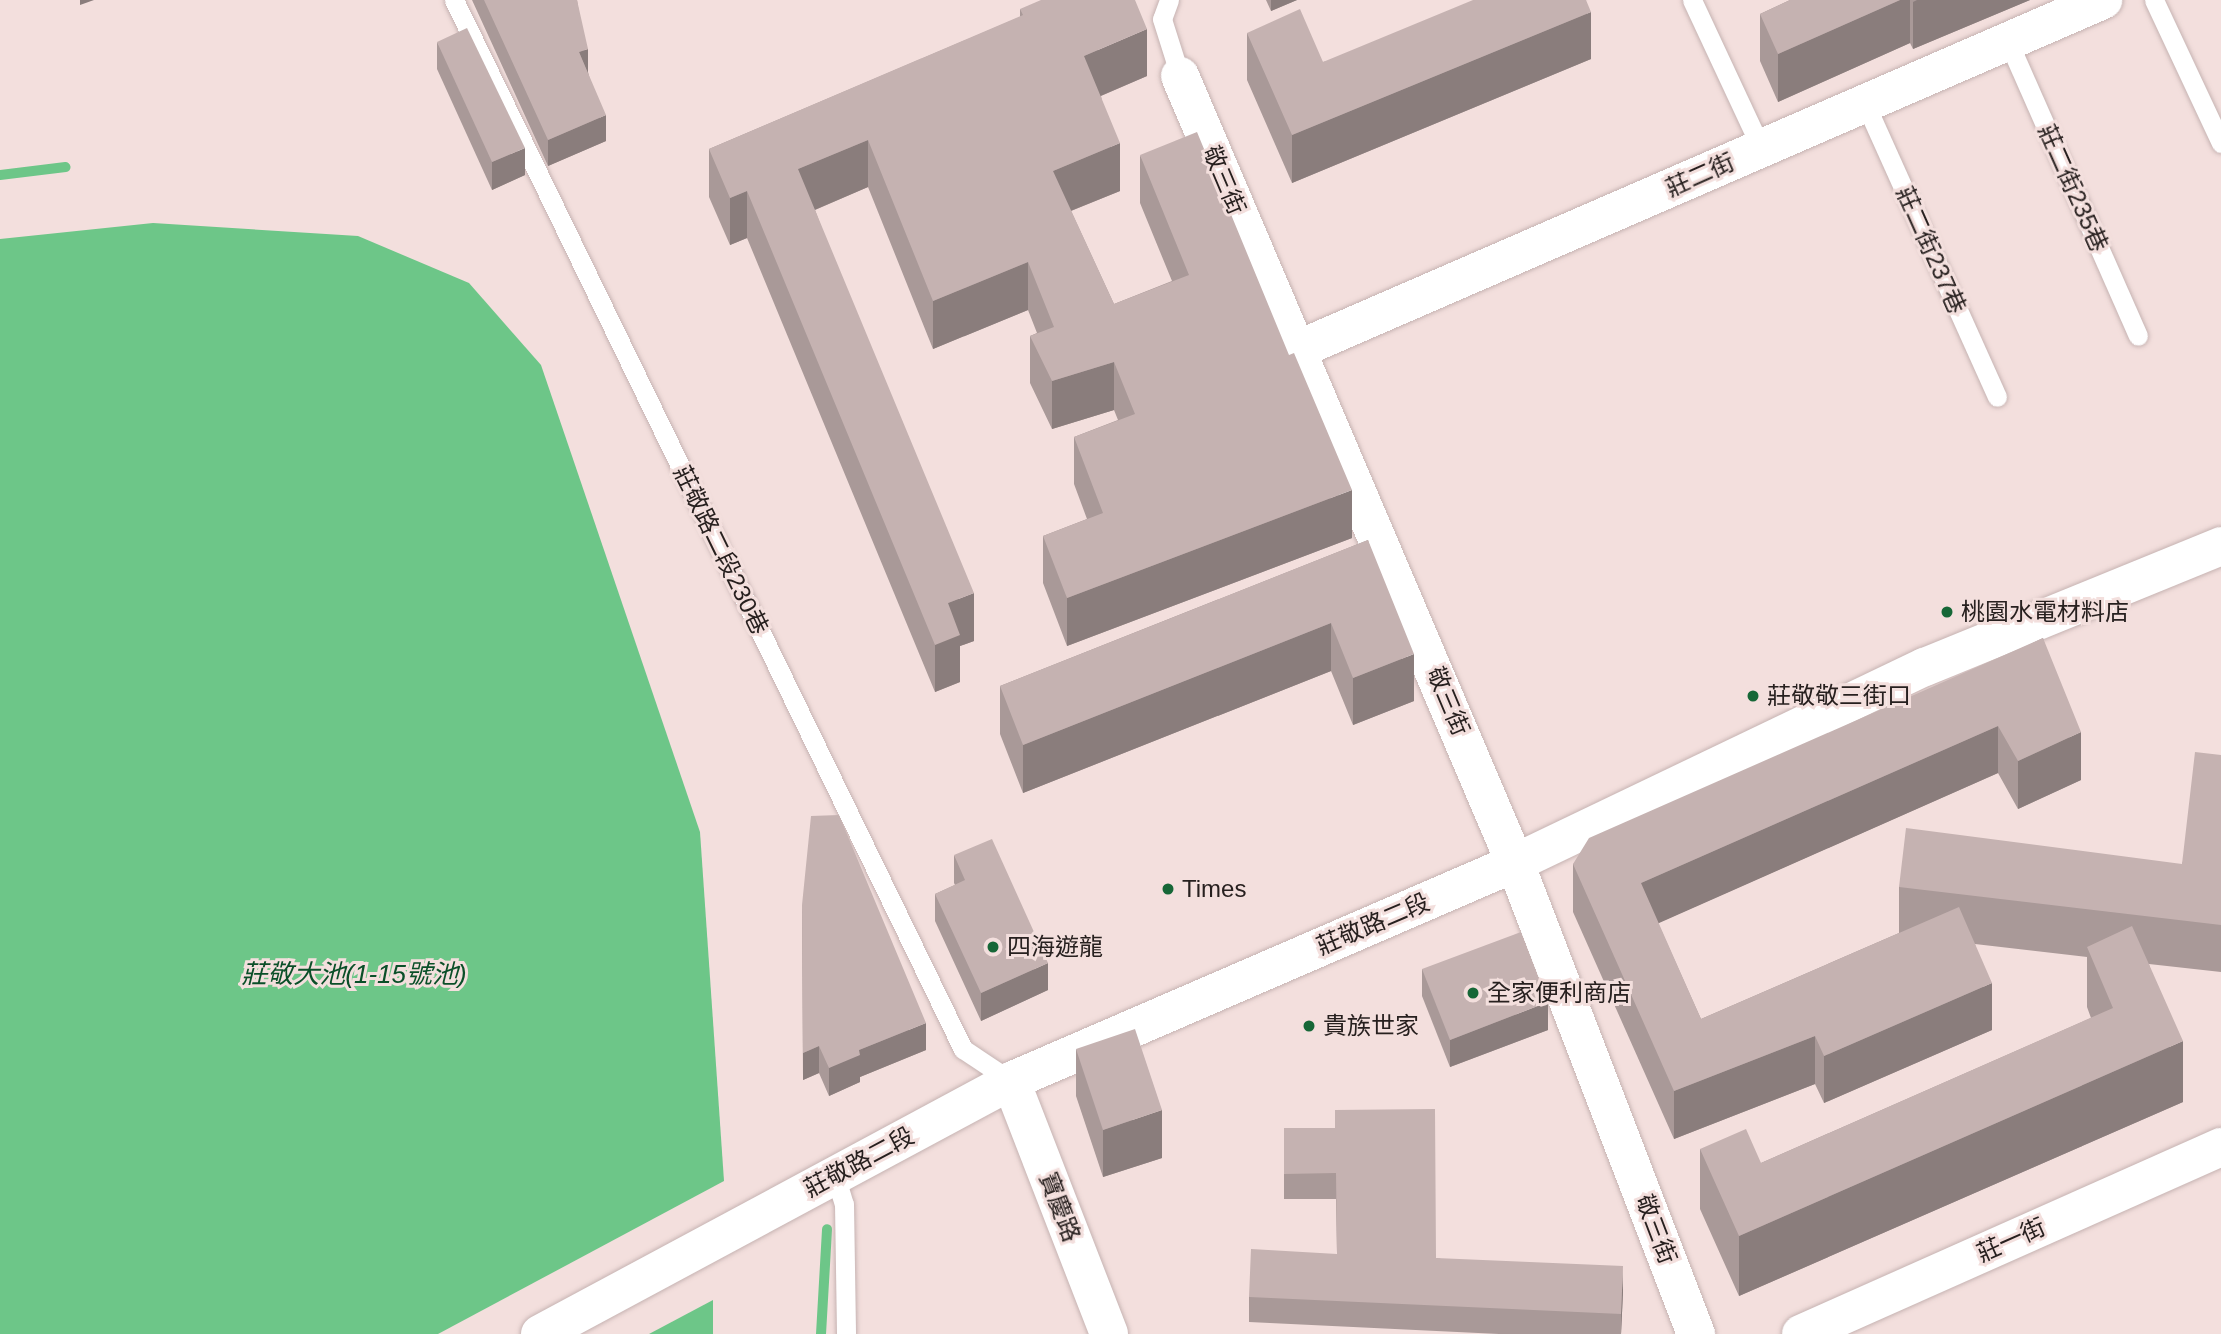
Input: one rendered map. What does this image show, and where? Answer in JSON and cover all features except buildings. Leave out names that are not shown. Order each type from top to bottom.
[{"type":"street","name":"莊二街","points":[[1297,350],[2103,0]]},
{"type":"street","name":"敬三街","points":[[1180,76],[1515,863],[1696,1334]]},
{"type":"street","name":"莊敬路二段","points":[[540,1334],[1011,1080],[1515,863],[1925,667],[2221,547]]},
{"type":"street","name":"寶慶路","points":[[1011,1080],[1109,1334]]},
{"type":"street","name":"莊一街","points":[[1801,1334],[2221,1147]]},
{"type":"lane","name":"莊敬路二段230巷","points":[[454,0],[963,1049],[1011,1080]]},
{"type":"lane","points":[[1169,0],[1162,19],[1180,76]]},
{"type":"lane","points":[[1692,0],[1761,148]]},
{"type":"lane","points":[[2154,0],[2221,144]]},
{"type":"lane","name":"莊二街235巷","points":[[2008,41],[2138,336]]},
{"type":"lane","name":"莊二街237巷","points":[[1865,103],[1997,397]]},
{"type":"lane","points":[[835,1175],[844,1204],[846,1334]]},
{"type":"water","name":"莊敬大池(1-15號池)","points":[[153,223],[358,236],[469,283],[541,365],[700,832],[724,1181],[438,1334],[0,1334],[0,239]]},
{"type":"water","points":[[713,1300],[713,1334],[649,1334]]},
{"type":"waterway","points":[[0,175],[66,167]]},
{"type":"waterway","points":[[821,1334],[827,1229]]},
{"type":"place","name":"桃園水電材料店","points":[[1947,612]]},
{"type":"place","name":"莊敬敬三街口","points":[[1753,696]]},
{"type":"place","name":"Times","points":[[1168,889]]},
{"type":"place","name":"四海遊龍","points":[[993,947]]},
{"type":"place","name":"全家便利商店","points":[[1473,993]]},
{"type":"place","name":"貴族世家","points":[[1309,1026]]}]
